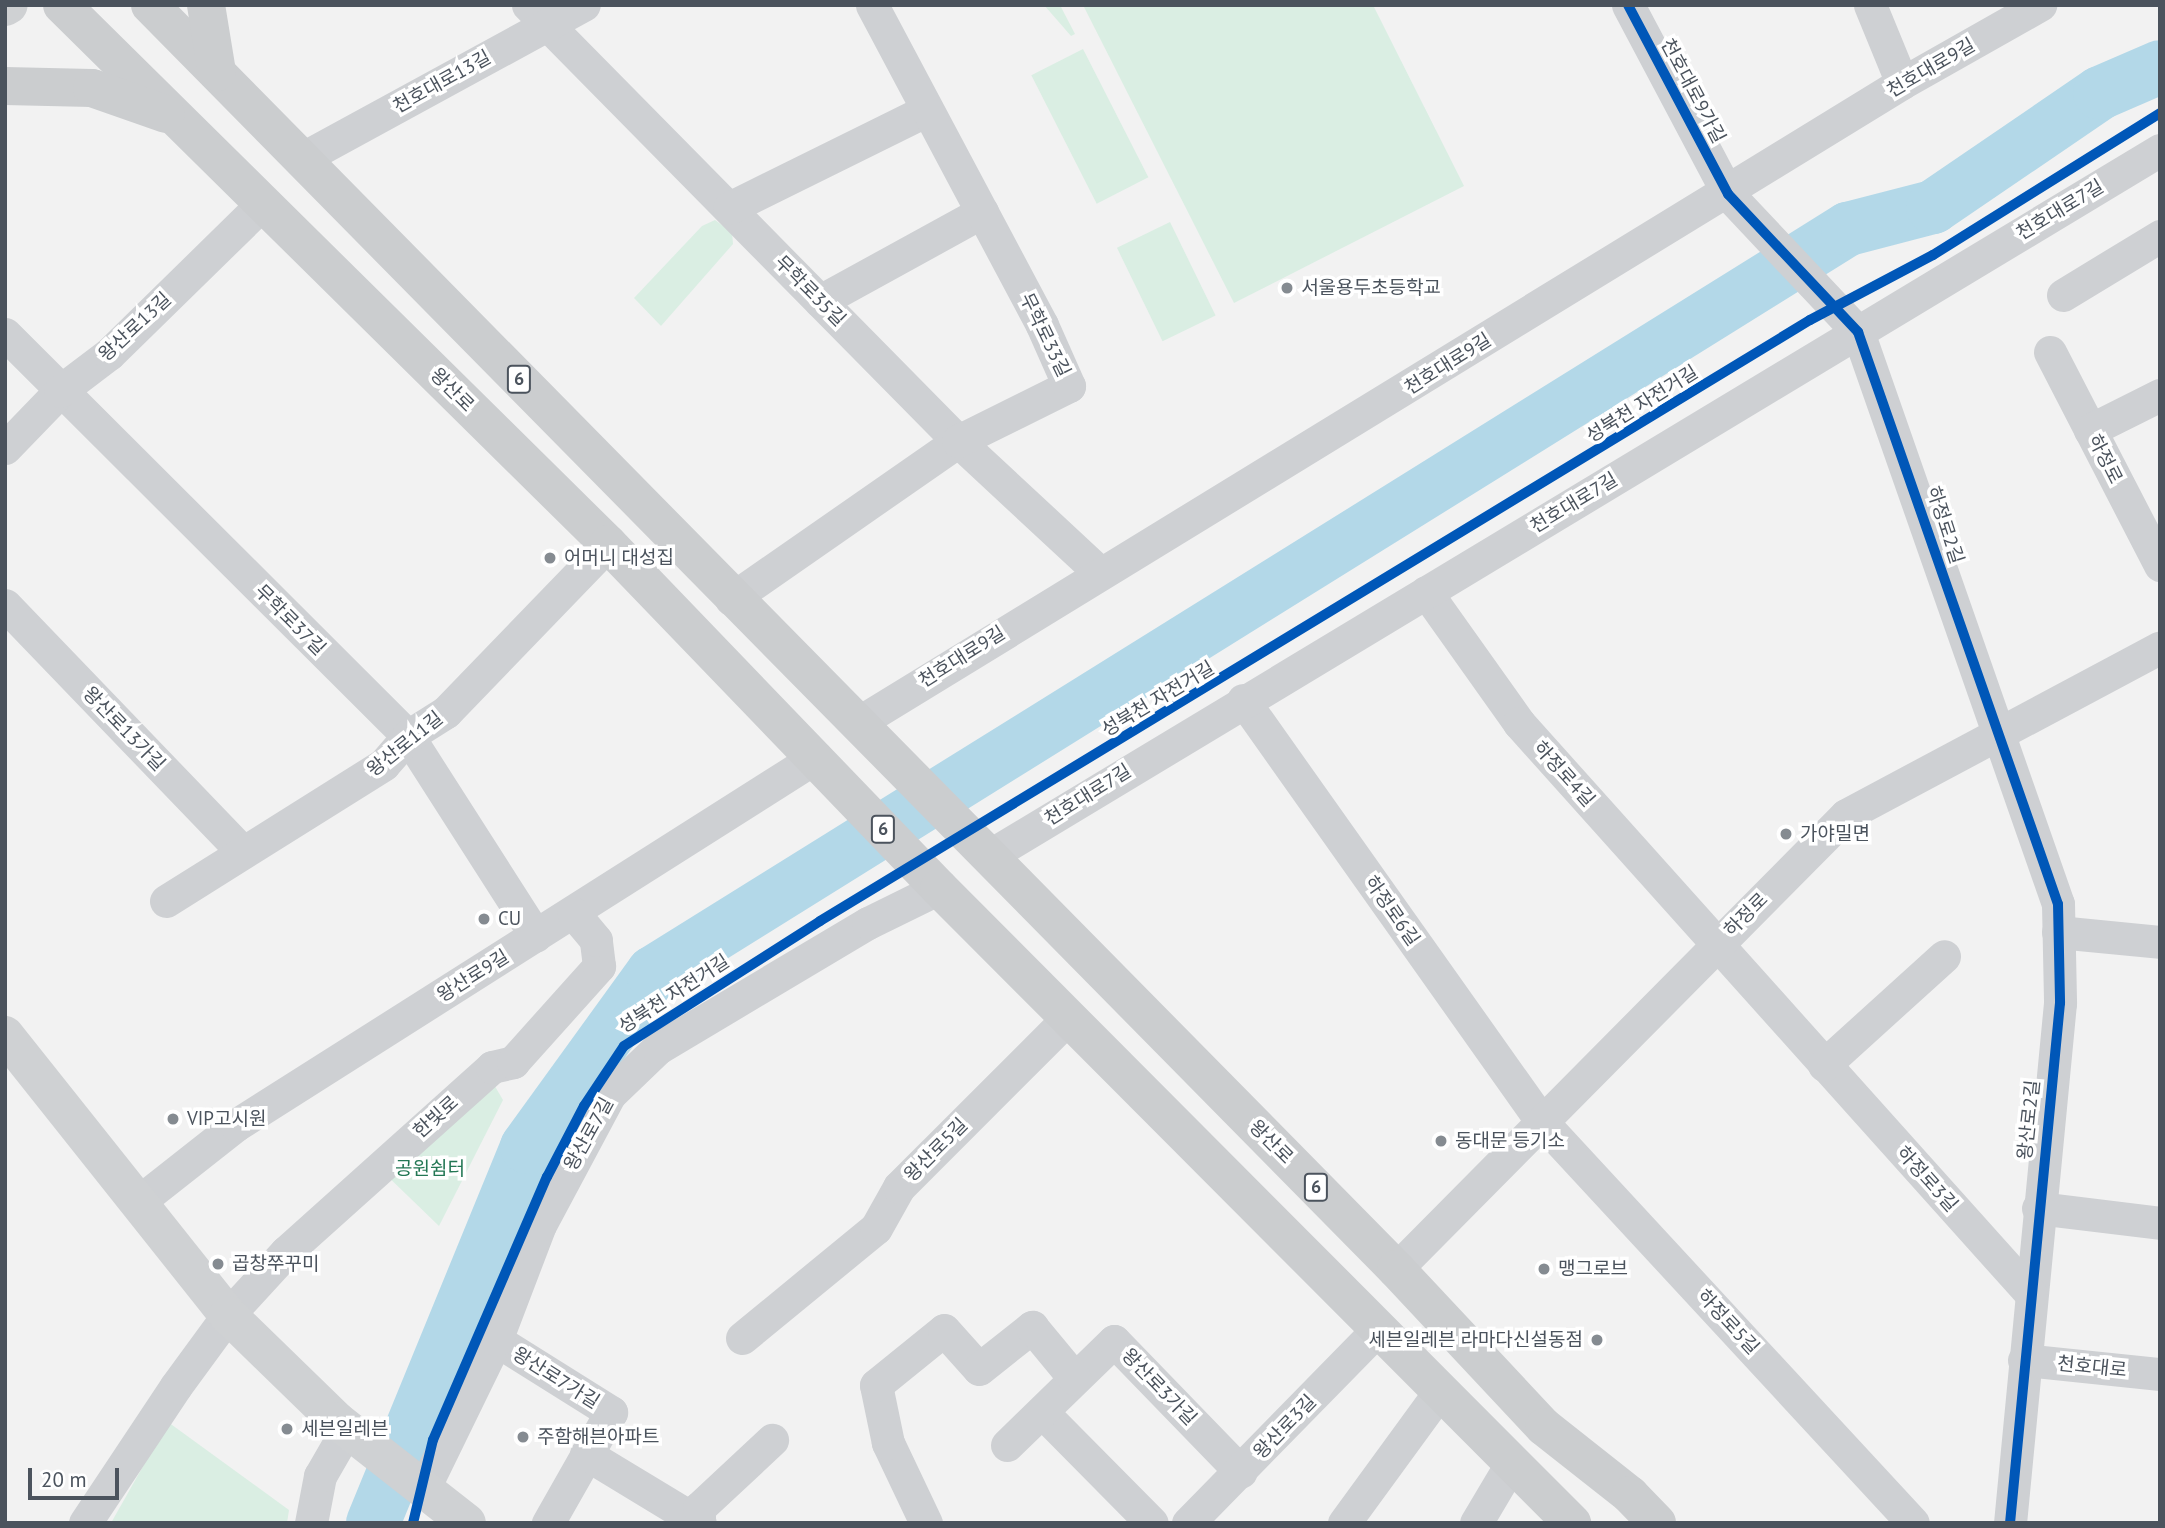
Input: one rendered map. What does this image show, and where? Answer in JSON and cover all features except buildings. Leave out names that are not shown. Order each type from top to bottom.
[{"type":"main road","name":"왕산로","points":[[62,5],[608,544],[826,768]]},
{"type":"main road","name":"6","points":[[150,5],[731,599],[984,851]]},
{"type":"main road","points":[[206,5],[217,72]]},
{"type":"main road","points":[[5,86],[92,88],[175,117]]},
{"type":"main road","name":"6","points":[[826,768],[935,883],[1572,1523]]},
{"type":"main road","name":"왕산로","points":[[984,851],[1396,1269],[1544,1427],[1630,1495],[1657,1523]]},
{"type":"street","name":"천호대로13길","points":[[301,159],[537,15],[584,5]]},
{"type":"street","name":"무학로33길","points":[[872,5],[982,212],[1069,386],[958,441]]},
{"type":"street","name":"천호대로9가길","points":[[1628,5],[1736,202],[1852,326]]},
{"type":"street","points":[[1870,5],[1902,83]]},
{"type":"street","name":"천호대로9길","points":[[856,724],[1098,571],[1736,202],[1902,83],[2040,5]]},
{"type":"street","name":"무학로35길","points":[[537,15],[958,441],[1098,571]]},
{"type":"street","points":[[729,208],[927,110]]},
{"type":"street","name":"천호대로7길","points":[[984,851],[1426,592],[1852,326],[2160,150]]},
{"type":"street","name":"왕산로13길","points":[[5,448],[60,391],[108,354],[263,203]]},
{"type":"street","points":[[820,301],[982,212]]},
{"type":"street","points":[[2063,295],[2160,236]]},
{"type":"street","name":"하정로2길","points":[[1852,326],[1896,433],[1995,731]]},
{"type":"street","name":"무학로37길","points":[[5,334],[408,736],[536,936]]},
{"type":"street","name":"하정로","points":[[2050,352],[2160,565]]},
{"type":"street","points":[[2090,429],[2160,394]]},
{"type":"street","points":[[731,599],[958,441]]},
{"type":"street","name":"왕산로11길","points":[[166,901],[384,764],[408,736],[446,712],[608,544]]},
{"type":"street","name":"하정로4길","points":[[1426,592],[1519,723],[1716,946]]},
{"type":"street","name":"왕산로13가길","points":[[5,605],[243,852]]},
{"type":"street","name":"하정로","points":[[1396,1269],[1846,815],[1995,731],[2160,647]]},
{"type":"street","name":"하정로6길","points":[[1243,700],[1542,1122]]},
{"type":"street","name":"왕산로2길","points":[[1995,731],[2058,904],[2060,1003],[2038,1208],[2010,1523]]},
{"type":"street","name":"왕산로9길","points":[[137,1203],[236,1125],[536,936],[826,768]]},
{"type":"street","name":"왕산로7길","points":[[423,1490],[496,1340],[540,1225],[610,1094],[658,1048],[935,883]]},
{"type":"street","name":"한빛로","points":[[85,1523],[228,1315],[286,1252],[486,1071],[513,1062],[599,966],[596,940],[573,914]]},
{"type":"street","points":[[2058,932],[2160,942]]},
{"type":"street","name":"하정로3길","points":[[1716,946],[2030,1293]]},
{"type":"street","points":[[1824,1065],[1944,956]]},
{"type":"street","name":"왕산로5길","points":[[742,1338],[876,1228],[899,1186],[1069,1017]]},
{"type":"street","points":[[5,1035],[228,1315],[347,1429],[467,1523]]},
{"type":"street","name":"하정로5길","points":[[1542,1122],[1913,1523]]},
{"type":"street","points":[[2038,1208],[2160,1223]]},
{"type":"street","points":[[926,1523],[888,1443],[876,1385],[944,1330],[979,1369],[1031,1327],[1075,1379]]},
{"type":"street","name":"왕산로3길","points":[[1188,1523],[1241,1472],[1379,1328]]},
{"type":"street","name":"왕산로7가길","points":[[496,1340],[611,1412],[548,1523]]},
{"type":"street","name":"왕산로3가길","points":[[1007,1445],[1114,1341],[1241,1472]]},
{"type":"street","name":"천호대로","points":[[2024,1360],[2160,1374]]},
{"type":"street","points":[[1343,1523],[1441,1390]]},
{"type":"street","points":[[1042,1412],[1152,1523]]},
{"type":"street","points":[[311,1523],[320,1476],[347,1429]]},
{"type":"street","points":[[699,1522],[699,1508],[772,1440]]},
{"type":"street","points":[[586,1454],[699,1522]]},
{"type":"street","points":[[1476,1523],[1511,1464]]},
{"type":"green space","points":[[1044,5],[1060,5],[1075,34],[1071,36]]},
{"type":"green space","points":[[1083,5],[1373,5],[1464,186],[1234,303]]},
{"type":"green space","points":[[1083,49],[1148,177],[1097,204],[1031,75]]},
{"type":"green space","points":[[715,220],[732,232],[733,244],[661,326],[634,298],[702,226]]},
{"type":"green space","points":[[1170,222],[1216,315],[1163,341],[1117,248]]},
{"type":"green space","name":"공원쉼터","points":[[486,1071],[503,1100],[439,1226],[379,1168]]},
{"type":"green space","points":[[168,1422],[289,1510],[287,1523],[111,1523]]},
{"type":"waterway","points":[[373,1523],[527,1147],[653,973],[1848,229],[1933,207],[2100,93],[2160,67]]},
{"type":"cycle path","points":[[1628,5],[1728,194],[1858,332],[2058,904],[2060,1003],[2010,1523]]},
{"type":"cycle path","name":"성북천 자전거길","points":[[413,1523],[433,1440],[547,1177],[584,1106],[624,1046],[820,921],[1810,320],[1933,255],[2160,113]]},
{"type":"place","name":"서울용두초등학교","points":[[1287,288]]},
{"type":"place","name":"어머니 대성집","points":[[550,558]]},
{"type":"place","name":"가야밀면","points":[[1786,834]]},
{"type":"place","name":"CU","points":[[484,919]]},
{"type":"place","name":"VIP고시원","points":[[173,1119]]},
{"type":"place","name":"동대문 등기소","points":[[1441,1141]]},
{"type":"place","name":"곱창쭈꾸미","points":[[218,1264]]},
{"type":"place","name":"맹그로브","points":[[1544,1269]]},
{"type":"place","name":"세븐일레븐 라마다신설동점","points":[[1597,1340]]},
{"type":"place","name":"세븐일레븐","points":[[287,1429]]},
{"type":"place","name":"주함해븐아파트","points":[[523,1437]]}]
